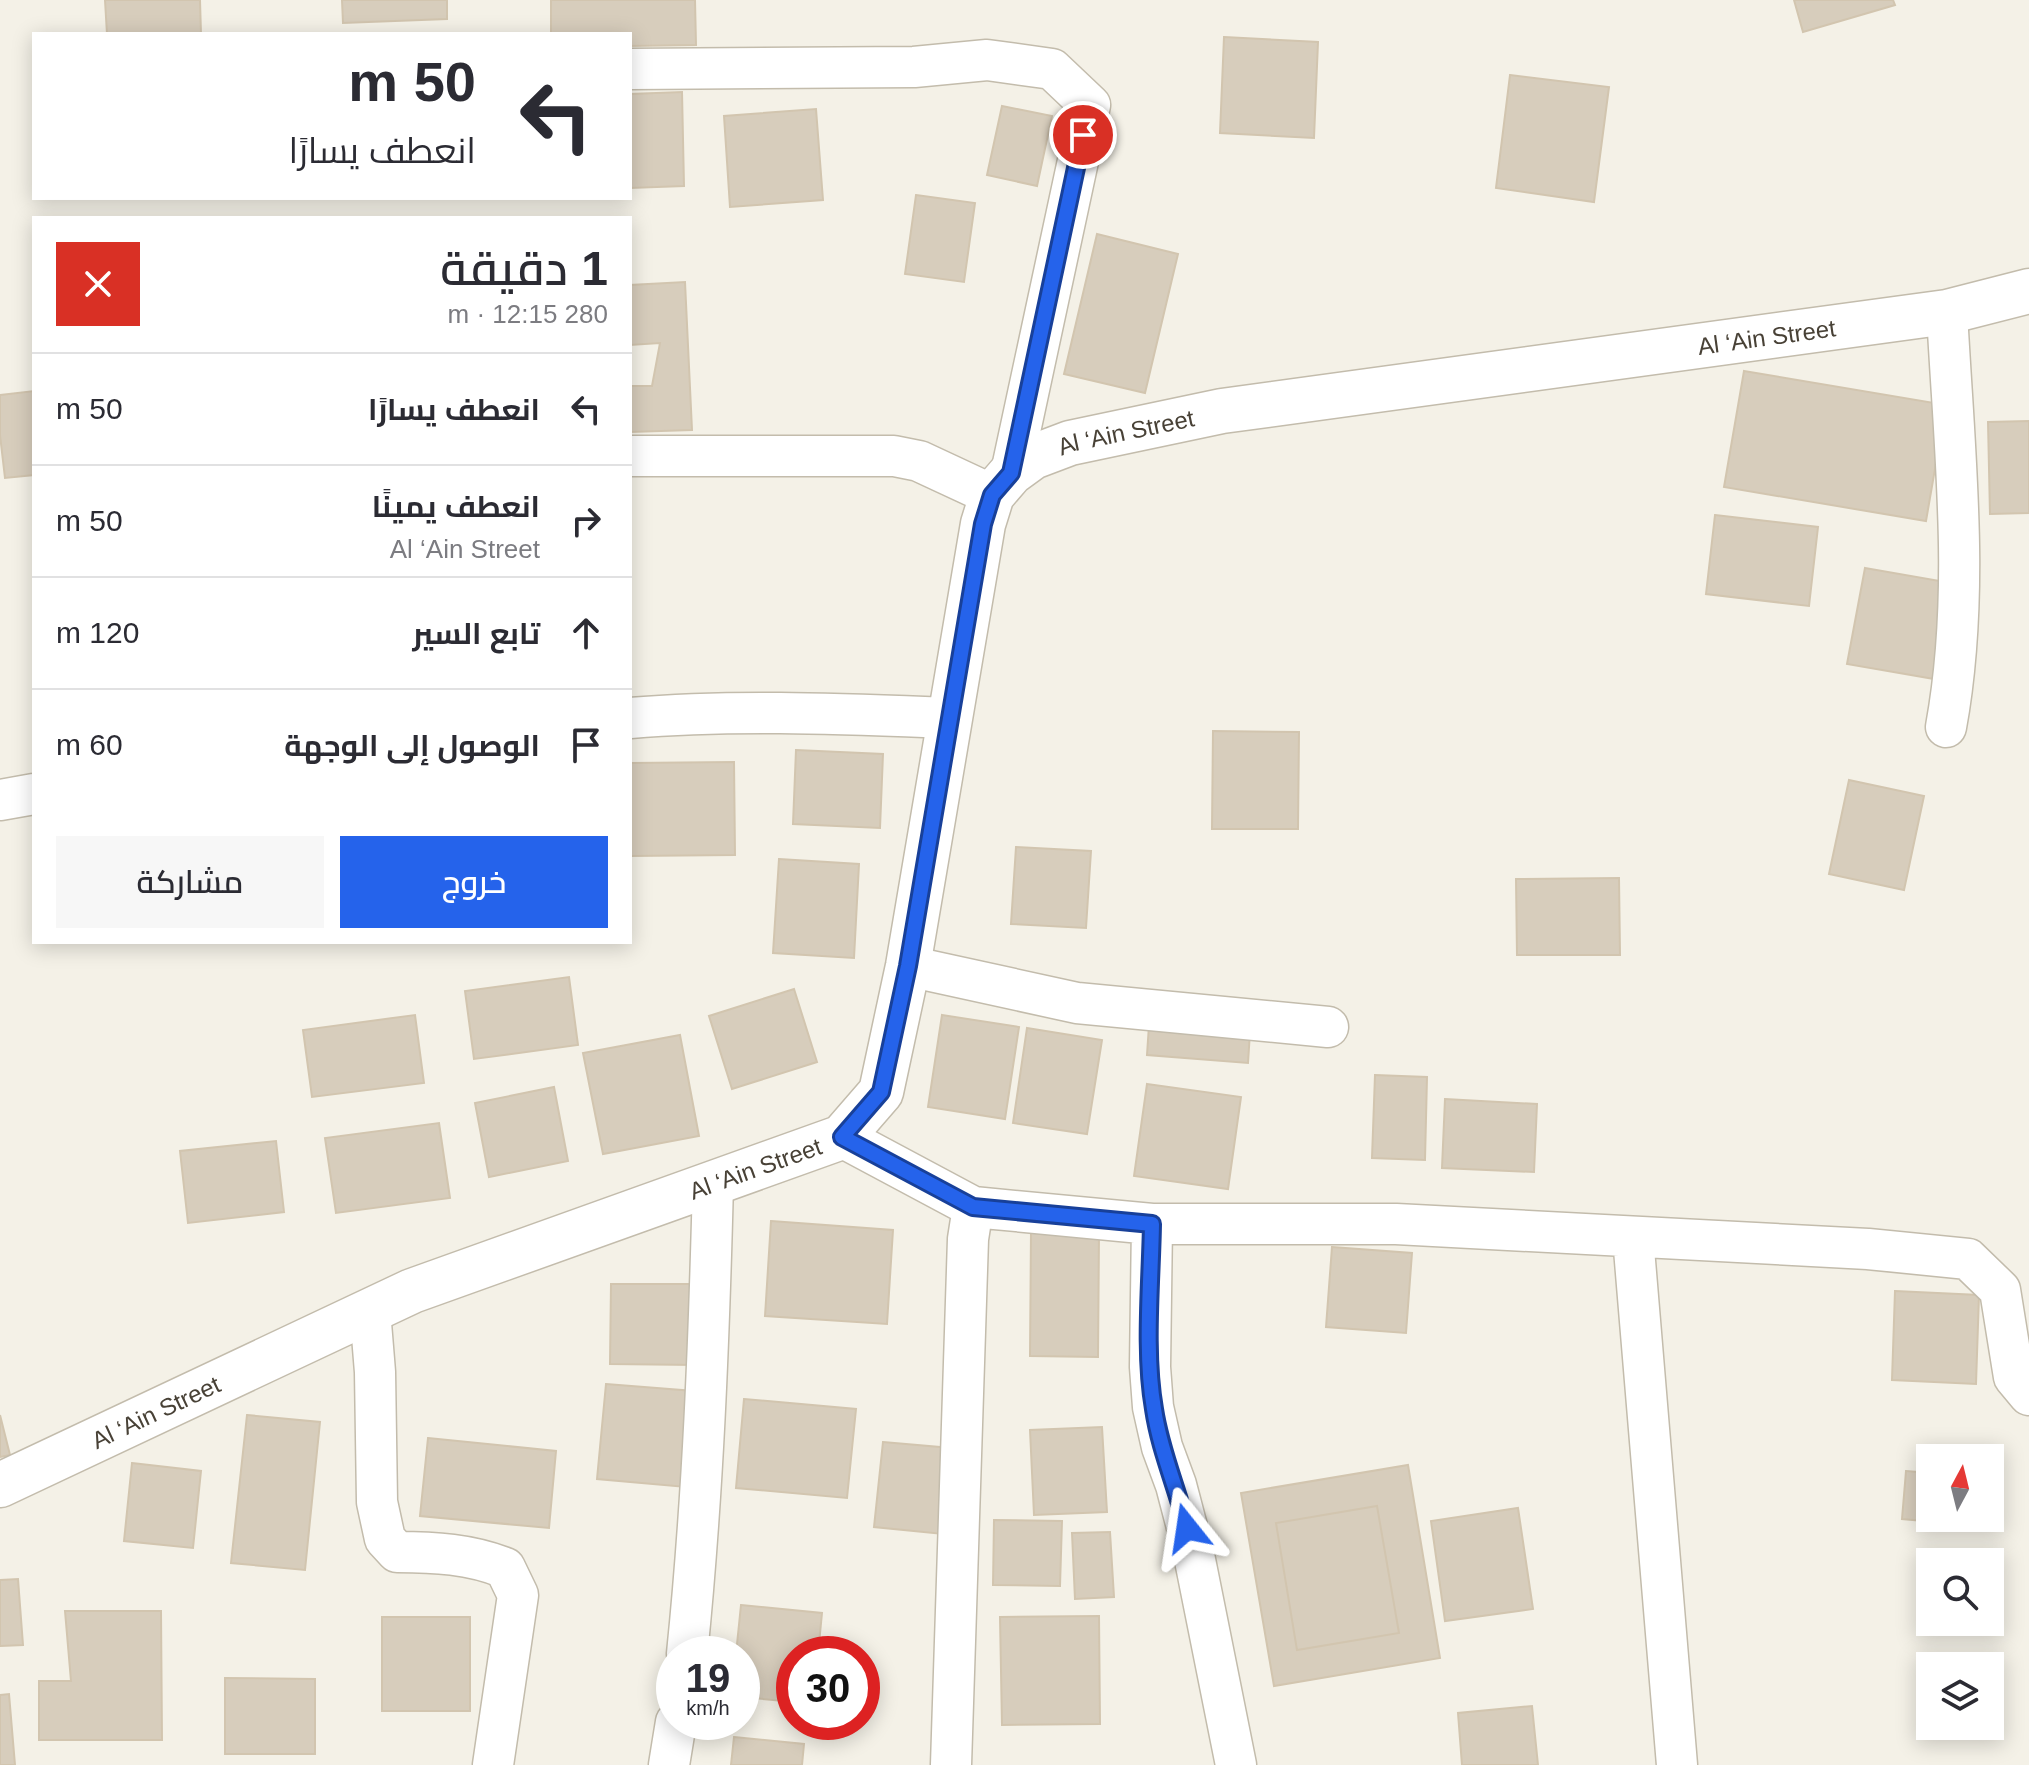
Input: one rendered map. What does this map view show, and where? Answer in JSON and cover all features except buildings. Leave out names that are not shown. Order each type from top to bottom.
[{"type":"street","points":[[632,69],[914,67],[987,60],[1052,69],[1090,105],[1001,484],[894,456],[632,456]]},
{"type":"street","name":"Al ‘Ain Street","points":[[0,1485],[412,1291],[842,1137],[881,1092],[908,966],[983,524],[1001,484],[1033,457],[1070,443],[1222,411],[1947,312],[2029,291]]},
{"type":"street","points":[[1946,727],[1956,676],[1961,583],[1947,312]]},
{"type":"street","points":[[632,718],[831,714],[950,718]]},
{"type":"street","points":[[0,800],[32,794]]},
{"type":"street","points":[[908,966],[1077,1003],[1328,1027]]},
{"type":"street","points":[[842,1137],[973,1207],[1152,1224],[1396,1224],[1868,1249],[1968,1259],[2000,1290],[2014,1377],[2029,1395]]},
{"type":"street","points":[[689,1636],[708,1380],[713,1183]]},
{"type":"street","points":[[951,1765],[968,1239],[973,1207]]},
{"type":"street","points":[[1152,1224],[1150,1367],[1153,1407],[1193,1550],[1236,1765]]},
{"type":"street","points":[[1633,1237],[1677,1765]]},
{"type":"street","points":[[370,1311],[375,1372],[375,1479],[380,1525],[385,1539],[397,1552],[446,1554],[505,1568],[518,1595],[493,1765]]},
{"type":"street","points":[[669,1765],[673,1740]]},
{"type":"route","points":[[1083,135],[1011,473],[992,495],[983,524],[908,966],[881,1092],[842,1137],[973,1207],[1152,1224],[1150,1367],[1153,1407],[1187,1528]]}]
